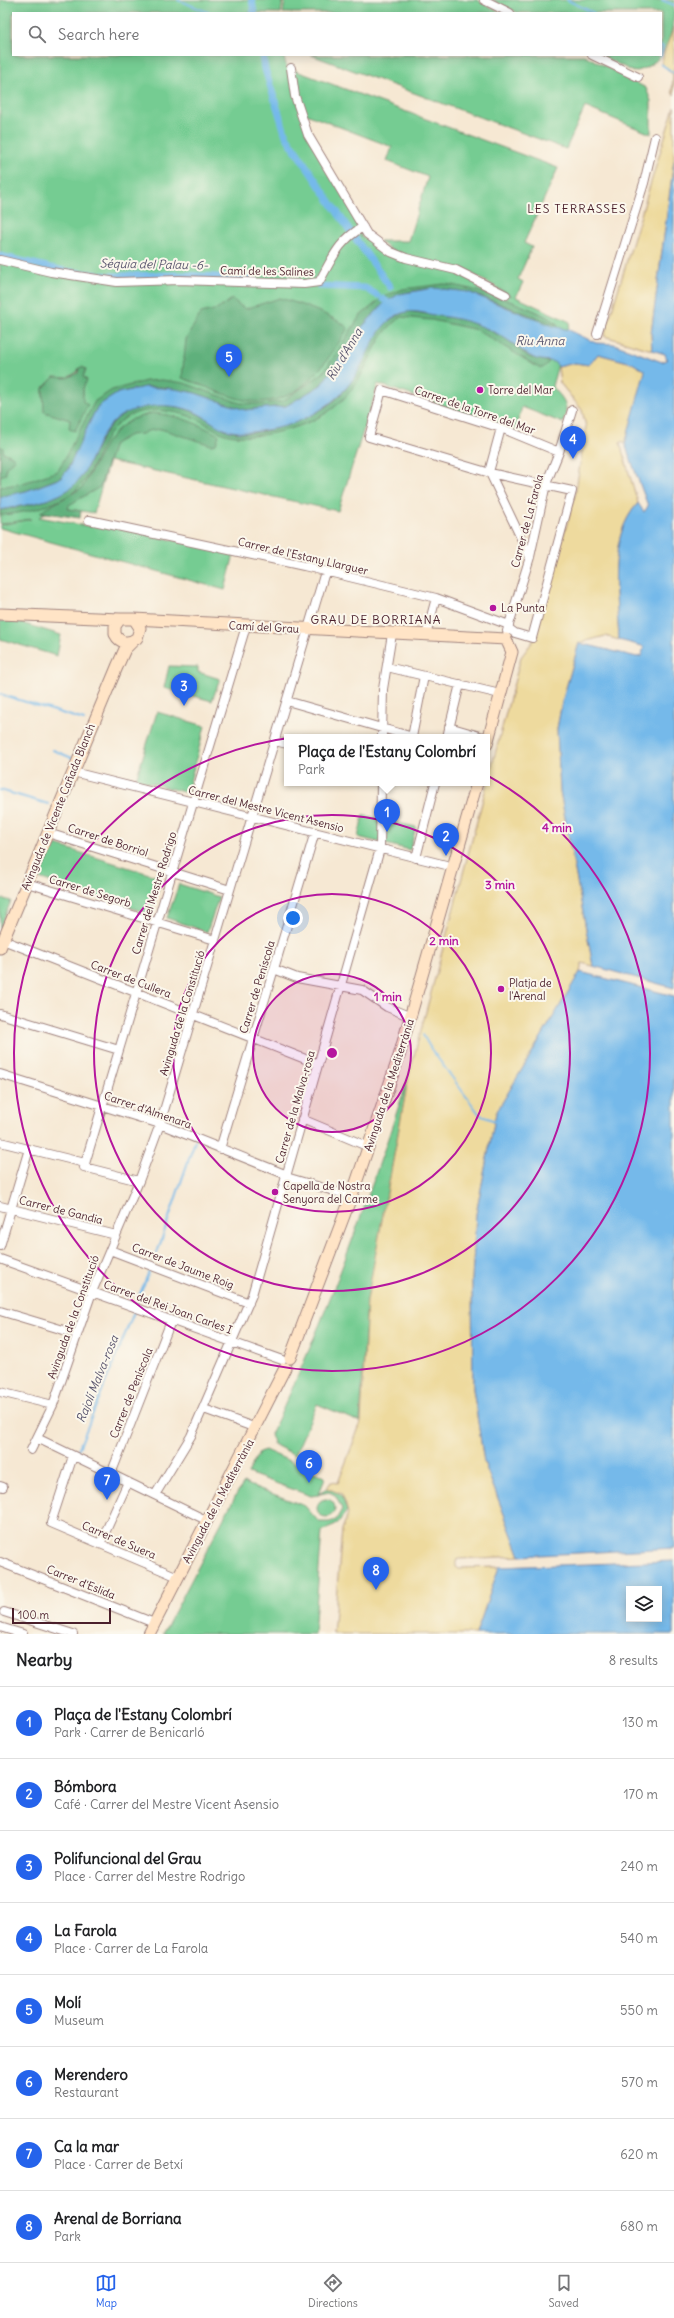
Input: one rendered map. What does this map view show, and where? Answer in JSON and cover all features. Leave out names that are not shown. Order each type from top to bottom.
[{"type":"street","points":[[484,0],[508,12]]},
{"type":"street","points":[[594,56],[638,77]]},
{"type":"street","points":[[291,68],[295,96],[308,135],[363,227],[372,239],[391,252],[406,258],[456,270],[506,295]]},
{"type":"street","points":[[597,334],[644,183],[655,137]]},
{"type":"street","name":"Camí de les Salines","points":[[0,260],[51,272],[117,282],[179,280],[304,284],[319,282],[341,244],[349,235],[363,227]]},
{"type":"street","name":"Carrer de la Torre del Mar","points":[[489,472],[369,437],[382,390],[501,428],[560,452]]},
{"type":"street","name":"Carrer de La Farola","points":[[506,639],[508,627],[530,557],[546,484],[560,452],[572,410]]},
{"type":"street","points":[[501,428],[489,472],[530,557]]},
{"type":"street","points":[[489,472],[546,484]]},
{"type":"street","name":"Carrer de l'Estany Llarguer","points":[[90,520],[436,598],[508,627],[515,634],[532,638],[572,491],[546,484]]},
{"type":"street","name":"Avinguda de la Constitució","points":[[31,1450],[53,1405],[92,1292],[140,1181],[160,1124],[325,572]]},
{"type":"street","points":[[426,635],[436,598]]},
{"type":"street","points":[[0,614],[89,619],[134,619],[140,628],[136,638],[127,643],[105,626],[89,619]]},
{"type":"street","points":[[116,636],[115,626],[120,619]]},
{"type":"street","name":"Camí del Grau","points":[[134,619],[165,622],[506,639]]},
{"type":"street","name":"Camí del Grau","points":[[136,638],[165,622]]},
{"type":"street","name":"Carrer del Mestre Rodrigo","points":[[85,1165],[246,626]]},
{"type":"street","points":[[382,734],[384,689],[392,634]]},
{"type":"street","name":"Avinguda de Vicente Cañada Blanch","points":[[116,636],[117,667]]},
{"type":"street","name":"Avinguda de Vicente Cañada Blanch","points":[[2,944],[117,667],[125,649],[136,638]]},
{"type":"street","points":[[488,734],[512,652],[506,639]]},
{"type":"street","points":[[387,667],[500,694]]},
{"type":"street","points":[[414,734],[424,676]]},
{"type":"street","points":[[447,734],[460,684]]},
{"type":"street","points":[[286,701],[403,734]]},
{"type":"street","points":[[449,726],[470,734]]},
{"type":"street","points":[[274,741],[284,743]]},
{"type":"street","name":"Carrer del Mestre Vicent Asensio","points":[[73,772],[454,867]]},
{"type":"street","name":"Carrer de la Malva-rosa","points":[[155,1495],[191,1436],[233,1343],[249,1303],[380,848],[381,786]]},
{"type":"street","points":[[416,858],[432,786]]},
{"type":"street","name":"Avinguda de la Mediterrània","points":[[149,1634],[256,1428],[286,1362],[351,1196],[369,1147],[411,1017],[454,867],[475,786]]},
{"type":"street","name":"Carrer de Peníscola","points":[[220,1149],[315,832]]},
{"type":"street","name":"Carrer de Borriol","points":[[48,833],[230,890]]},
{"type":"street","name":"Carrer de Segorb","points":[[27,883],[215,940]]},
{"type":"street","name":"Carrer de Cullera","points":[[2,944],[136,992],[318,1064]]},
{"type":"street","points":[[274,969],[298,978],[340,988],[362,990],[387,1007],[411,1017]]},
{"type":"street","points":[[0,1014],[119,1050]]},
{"type":"street","name":"Carrer d'Almenara","points":[[0,1074],[160,1124],[286,1176],[351,1196]]},
{"type":"street","points":[[302,1119],[369,1147]]},
{"type":"street","points":[[0,1142],[140,1181]]},
{"type":"street","points":[[0,1246],[29,1149]]},
{"type":"street","name":"Carrer de Gandia","points":[[0,1206],[116,1235]]},
{"type":"street","name":"Carrer de Jaume Roig","points":[[110,1250],[249,1303]]},
{"type":"street","name":"Carrer del Rei Joan Carles I","points":[[0,1259],[286,1362]]},
{"type":"street","points":[[0,1311],[77,1334]]},
{"type":"street","name":"Carrer de Peníscola","points":[[111,1474],[172,1321]]},
{"type":"street","points":[[0,1392],[53,1405]]},
{"type":"street","points":[[204,1409],[256,1428]]},
{"type":"street","points":[[37,1438],[208,1521]]},
{"type":"street","name":"Carrer de Suera","points":[[73,1456],[51,1523],[178,1577]]},
{"type":"street","points":[[100,1544],[128,1482]]},
{"type":"street","name":"Carrer d'Eslida","points":[[0,1562],[154,1623]]},
{"type":"street","points":[[4,1612],[73,1634]]},
{"type":"street","points":[[0,1627],[23,1634]]},
{"type":"green space","points":[[0,0],[283,0],[281,12],[12,12],[12,56],[283,56],[308,135],[365,233],[360,236],[415,263],[464,275],[512,296],[463,269],[407,257],[393,251],[379,241],[408,241],[428,177],[387,161],[392,147],[306,114],[291,69],[558,168],[524,243],[532,247],[518,279],[523,282],[516,297],[570,322],[552,386],[565,403],[566,411],[563,423],[522,407],[515,430],[378,384],[338,511],[109,461],[94,513],[57,507],[39,517],[87,526],[91,526],[94,522],[234,554],[225,590],[0,528],[0,525],[31,519],[2,524],[0,523]],"holes":[[[82,367],[86,369],[83,377],[87,380],[83,388],[83,396],[43,397],[43,388],[54,377],[67,378]]]},
{"type":"green space","points":[[285,0],[477,0],[500,12],[283,12]]},
{"type":"green space","points":[[492,0],[674,0],[671,34],[668,44],[662,53],[662,12],[516,12]]},
{"type":"green space","points":[[314,56],[586,56],[646,88],[651,101],[651,134],[585,107],[566,149]]},
{"type":"green space","points":[[602,56],[660,56],[646,67],[634,72]]},
{"type":"green space","points":[[444,284],[454,285],[505,299],[539,313],[559,326],[468,292],[433,288],[399,294],[384,303],[362,327],[321,385],[286,406],[245,410],[195,393],[162,387],[145,387],[118,393],[101,404],[95,411],[68,469],[60,478],[26,491],[0,497],[0,487],[23,483],[58,471],[95,401],[112,390],[146,381],[162,380],[184,383],[240,403],[262,404],[283,401],[323,373],[360,316],[383,297],[403,289]]},
{"type":"green space","points":[[280,298],[326,315],[342,323],[348,328],[328,359],[317,373],[304,385],[290,394],[274,400],[256,402],[229,396],[182,378],[186,339],[201,313],[218,309],[232,299],[245,309]]},
{"type":"green space","points":[[408,311],[459,319],[477,324],[505,338],[529,357],[549,362],[543,368],[539,368],[477,330],[432,320],[401,317],[393,323],[381,338],[358,381],[350,392],[332,409],[312,421],[287,430],[273,433],[232,436],[222,433],[194,418],[178,413],[152,410],[136,413],[116,426],[103,444],[87,476],[74,492],[65,498],[43,507],[20,513],[0,515],[0,510],[45,501],[69,489],[87,466],[109,428],[119,418],[132,410],[155,405],[178,407],[194,412],[224,429],[248,433],[262,432],[291,424],[317,412],[338,398],[346,388],[384,325]]},
{"type":"green space","points":[[82,367],[86,369],[83,377],[87,380],[83,388],[83,402],[88,405],[75,431],[69,429],[70,420],[44,412],[43,389],[54,377],[67,378],[78,373],[79,368]]},
{"type":"green space","points":[[152,413],[187,420],[203,427],[219,435],[216,444],[211,445],[161,429],[148,431],[142,434],[130,435],[114,444],[100,487],[69,505],[68,509],[81,511],[80,518],[40,512],[82,488],[106,443],[119,428],[133,419]]},
{"type":"green space","points":[[0,446],[3,448],[3,452],[12,456],[15,460],[6,467],[6,474],[0,476]]},
{"type":"green space","points":[[0,621],[18,622],[61,635],[57,656],[0,639]]},
{"type":"green space","points":[[169,666],[198,667],[198,672],[220,679],[212,701],[164,688]]},
{"type":"green space","points":[[157,712],[205,726],[187,793],[136,779]]},
{"type":"green space","points":[[363,815],[416,827],[410,850],[358,837]]},
{"type":"green space","points":[[53,844],[162,878],[150,914],[39,878]]},
{"type":"green space","points":[[179,884],[219,897],[207,932],[167,918]]},
{"type":"green space","points":[[0,898],[11,901],[0,928]]},
{"type":"green space","points":[[409,1075],[367,1300],[360,1422],[317,1404],[295,1455],[273,1444],[271,1434],[311,1346],[329,1302],[363,1212]]},
{"type":"green space","points":[[265,1450],[325,1477],[319,1495],[311,1496],[248,1473],[259,1452]]},
{"type":"green space","points":[[244,1483],[305,1506],[319,1522],[336,1520],[342,1509],[335,1495],[329,1492],[320,1494],[327,1488],[341,1496],[347,1511],[336,1525],[322,1531],[314,1634],[163,1634],[237,1493]]},
{"type":"green space","points":[[326,1499],[332,1502],[335,1508],[332,1514],[326,1517],[320,1514],[317,1508],[320,1502]]},
{"type":"sand","points":[[674,27],[674,95],[672,92],[673,75],[662,64],[662,59]]},
{"type":"sand","points":[[674,107],[674,160],[651,334],[652,350],[604,336]]},
{"type":"sand","name":"Platja de l'Arenal","points":[[598,354],[632,363],[646,371],[625,444],[623,441],[620,443],[638,503],[628,517],[621,533],[617,550],[616,586],[619,640],[605,636],[579,643],[562,702],[557,729],[560,791],[593,966],[582,963],[580,972],[496,1113],[476,1214],[472,1280],[473,1389],[484,1462],[520,1556],[459,1559],[456,1561],[456,1566],[459,1568],[499,1567],[476,1634],[333,1634],[342,1530],[348,1513],[341,1494],[327,1488],[331,1482],[338,1483],[361,1422],[367,1301],[409,1075],[486,786],[490,786],[490,773],[521,657],[533,641],[575,496],[586,427],[582,410],[560,383],[558,367],[575,363],[589,365]]},
{"type":"water","points":[[674,161],[674,988],[593,966],[560,791],[557,729],[562,702],[579,643],[637,657],[641,656],[644,648],[642,646],[619,640],[616,568],[617,550],[621,533],[628,517],[638,503],[644,512],[648,506],[625,444],[645,371],[632,363],[598,354],[589,365],[575,363],[558,367],[553,362],[534,358],[496,333],[478,325],[450,317],[419,312],[407,312],[397,315],[388,321],[375,339],[354,378],[347,387],[328,404],[307,418],[272,429],[241,432],[226,430],[217,426],[200,414],[178,407],[152,406],[134,410],[115,420],[107,429],[100,439],[84,472],[77,482],[68,490],[44,501],[0,510],[0,497],[26,491],[61,478],[68,469],[95,411],[101,404],[118,393],[145,387],[175,389],[195,393],[245,410],[286,406],[321,385],[362,327],[384,303],[399,294],[433,288],[468,292],[553,326],[569,330],[596,343],[614,344],[662,362],[667,360],[665,354],[652,350],[651,334]]},
{"type":"water","points":[[580,972],[674,996],[674,1548],[520,1556],[484,1462],[473,1389],[472,1280],[476,1214],[496,1113]]},
{"type":"water","points":[[674,1561],[674,1634],[476,1634],[499,1567]]},
{"type":"waterway","points":[[178,0],[208,12]]},
{"type":"waterway","points":[[252,0],[254,12]]},
{"type":"waterway","points":[[567,0],[592,12]]},
{"type":"waterway","points":[[662,0],[674,5]]},
{"type":"waterway","points":[[662,46],[662,52]]},
{"type":"waterway","points":[[263,56],[265,69],[286,136],[350,231]]},
{"type":"waterway","points":[[661,64],[674,73]]},
{"type":"waterway","points":[[355,238],[390,287]]},
{"type":"waterway","name":"Séquia del Palau -6-","points":[[0,256],[64,271],[108,276],[183,275],[253,279]]},
{"type":"waterway","name":"Séquia del Palau -6-","points":[[320,286],[365,288],[377,295]]},
{"type":"waterway","name":"Séquia del Palau -6-","points":[[383,299],[394,307]]},
{"type":"waterway","points":[[0,694],[84,720]]},
{"type":"waterway","points":[[53,750],[72,758]]},
{"type":"waterway","points":[[0,790],[48,804]]},
{"type":"waterway","points":[[423,1035],[431,1049],[480,1115],[495,1121]]},
{"type":"waterway","name":"Rajolí Malva-rosa","points":[[154,1262],[195,1141]]},
{"type":"waterway","name":"Rajolí Malva-rosa","points":[[137,1301],[149,1272]]},
{"type":"waterway","name":"Rajolí Malva-rosa","points":[[77,1453],[134,1312]]},
{"type":"place","name":"Molí","points":[[229,377]]},
{"type":"place","name":"Torre del Mar","points":[[480,390]]},
{"type":"place","name":"La Farola","points":[[573,459]]},
{"type":"place","name":"La Punta","points":[[493,608]]},
{"type":"place","name":"Polifuncional del Grau","points":[[184,706]]},
{"type":"place","name":"Plaça de l'Estany Colombrí","points":[[387,832]]},
{"type":"place","name":"Bómbora","points":[[446,856]]},
{"type":"place","name":"Platja de l'Arenal","points":[[501,989]]},
{"type":"place","name":"Capella de Nostra Senyora del Carme","points":[[275,1192]]},
{"type":"place","name":"Merendero","points":[[309,1483]]},
{"type":"place","name":"Ca la mar","points":[[107,1500]]},
{"type":"place","name":"Arenal de Borriana","points":[[376,1590]]},
{"type":"district","name":"LES TERRASSES","points":[[577,208]]},
{"type":"district","name":"GRAU DE BORRIANA","points":[[376,619]]},
{"type":"water label","name":"Riu Anna","points":[[540,340]]},
{"type":"water label","name":"Riu d'Anna","points":[[344,354]]}]
